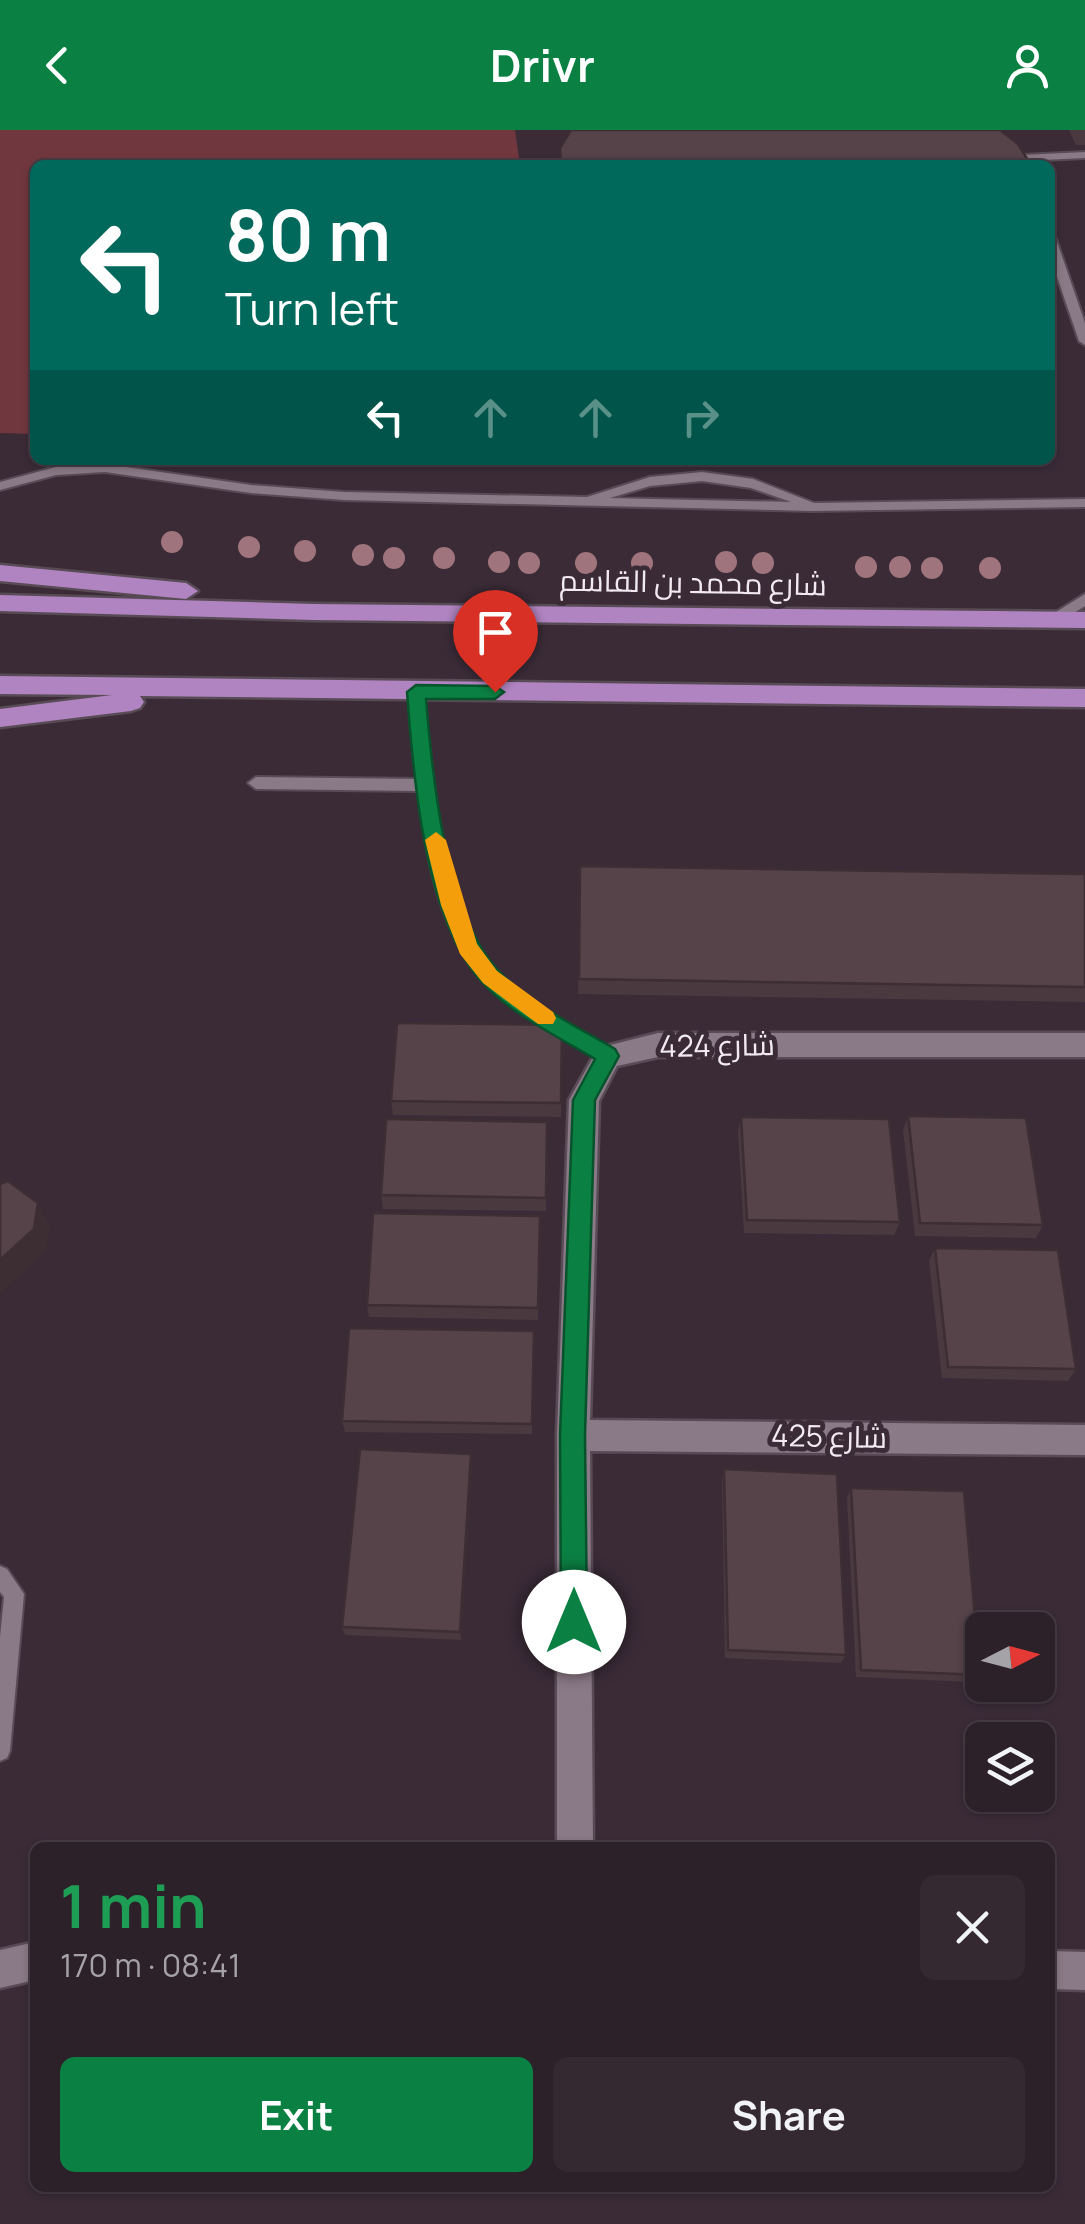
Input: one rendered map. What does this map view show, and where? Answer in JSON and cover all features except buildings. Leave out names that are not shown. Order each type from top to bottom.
[{"type":"main road","points":[[0,574],[158,587],[313,612]]},
{"type":"main road","name":"شارع محمد بن القاسم","points":[[0,603],[313,612],[1085,620]]},
{"type":"main road","points":[[0,685],[1085,698]]},
{"type":"main road","points":[[0,718],[83,710],[198,688]]},
{"type":"street","name":"شارع 424","points":[[608,1056],[658,1045],[1085,1045]]},
{"type":"street","points":[[574,1842],[573,1435],[584,1100],[608,1056]]},
{"type":"street","name":"شارع 425","points":[[573,1435],[1085,1440]]},
{"type":"street","points":[[0,1969],[30,1962]]},
{"type":"street","points":[[1055,1970],[1085,1971]]},
{"type":"lane","points":[[1022,157],[1085,154]]},
{"type":"lane","points":[[1055,254],[1085,341]]},
{"type":"lane","points":[[0,486],[56,471],[104,468],[298,493],[813,507],[1085,503]]},
{"type":"lane","points":[[584,503],[642,484],[706,474],[750,480],[813,507]]},
{"type":"lane","points":[[1053,620],[1085,598]]},
{"type":"lane","points":[[416,692],[424,786],[452,905],[468,948],[490,977],[526,1005],[608,1056]]},
{"type":"lane","points":[[256,783],[424,786]]},
{"type":"lane","points":[[0,1576],[14,1594],[0,1751]]},
{"type":"shaded area","points":[[0,130],[515,130],[519,160],[30,160],[30,434],[0,433]]},
{"type":"slow traffic","points":[[436,840],[452,905],[468,948],[490,977],[545,1018]]},
{"type":"route","points":[[495,692],[416,692],[424,786],[452,905],[468,948],[490,977],[538,1014],[608,1056],[584,1100],[573,1435],[574,1622]]}]
